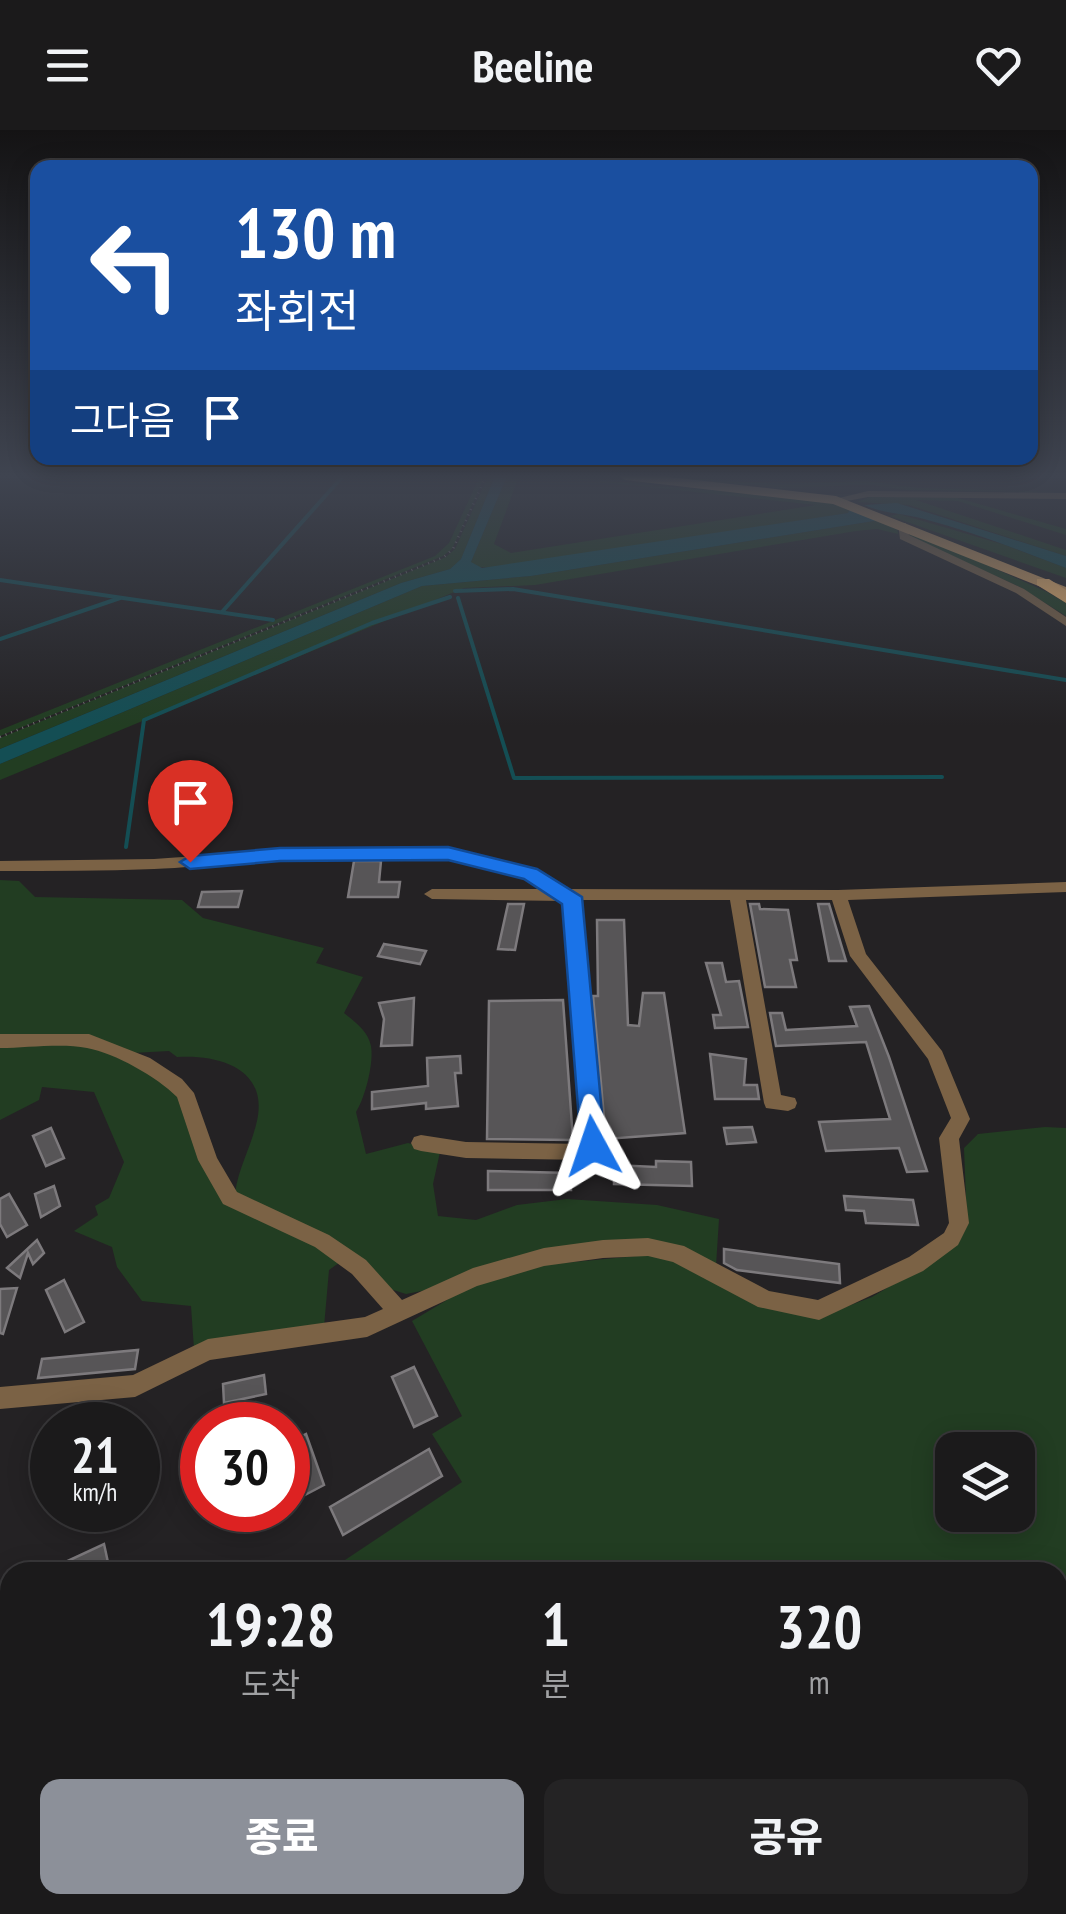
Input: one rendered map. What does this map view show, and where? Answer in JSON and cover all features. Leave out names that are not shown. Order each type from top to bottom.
[{"type":"highway","points":[[1042,582],[1066,593]]},
{"type":"main road","points":[[986,559],[1042,582]]},
{"type":"street","points":[[952,559],[1020,591],[1066,622]]},
{"type":"street","points":[[0,866],[260,860],[280,854],[448,854],[530,874],[566,897]]},
{"type":"street","points":[[432,894],[737,896],[1066,887]]},
{"type":"street","points":[[0,1398],[135,1386],[208,1350],[367,1326],[438,1291],[544,1257],[648,1247],[677,1254],[766,1300],[820,1310],[916,1264],[951,1239],[959,1223],[949,1138],[961,1119],[936,1056],[858,956],[838,894]]},
{"type":"street","points":[[737,896],[774,1103],[788,1104]]},
{"type":"street","points":[[421,1143],[484,1150],[589,1152],[593,1146],[566,897]]},
{"type":"street","points":[[0,1041],[89,1041],[144,1063],[176,1084],[185,1094],[208,1160],[230,1198],[322,1241],[359,1267],[400,1312]]},
{"type":"path","points":[[0,737],[438,559]]},
{"type":"green space","points":[[427,559],[435,559],[0,736],[0,730]]},
{"type":"green space","points":[[440,559],[461,559],[450,569],[401,583],[0,749],[0,738]]},
{"type":"green space","points":[[557,559],[502,568],[476,567],[471,562]]},
{"type":"green space","points":[[635,559],[688,559],[535,585],[464,588],[0,780],[0,764],[422,586],[531,576]]},
{"type":"green space","points":[[959,559],[974,559],[1047,592],[1066,603],[1066,616],[1020,587]]},
{"type":"green space","points":[[1013,559],[1043,559],[1066,568],[1066,578]]},
{"type":"green space","points":[[0,880],[19,881],[35,897],[182,900],[203,918],[324,948],[316,963],[363,977],[344,1013],[364,1031],[371,1046],[368,1080],[356,1112],[366,1154],[408,1143],[440,1152],[433,1184],[438,1216],[476,1220],[517,1205],[567,1199],[657,1205],[719,1219],[716,1266],[660,1241],[406,1294],[387,1288],[235,1194],[259,1106],[256,1091],[239,1069],[210,1059],[177,1057],[169,1051],[132,1053],[0,1037]]},
{"type":"green space","points":[[0,1043],[88,1043],[174,1085],[216,1184],[343,1260],[329,1270],[324,1327],[194,1349],[191,1306],[142,1301],[117,1267],[112,1247],[74,1231],[98,1215],[95,1206],[109,1198],[124,1162],[94,1092],[42,1087],[39,1100],[0,1120]]},
{"type":"green space","points":[[1066,1128],[1066,1562],[342,1562],[462,1482],[432,1434],[462,1416],[412,1321],[472,1285],[543,1265],[647,1255],[674,1259],[745,1298],[819,1317],[872,1297],[922,1267],[967,1223],[964,1148],[978,1134]]},
{"type":"water","points":[[461,559],[472,559],[482,568],[540,559],[635,559],[531,576],[422,586],[0,764],[0,749],[401,583],[450,569]]},
{"type":"water","points":[[1042,559],[1066,559],[1066,568]]},
{"type":"building","points":[[354,861],[381,861],[379,882],[400,882],[398,897],[348,897]]},
{"type":"building","points":[[242,891],[238,907],[198,907],[202,892]]},
{"type":"building","points":[[508,904],[524,904],[515,950],[498,949]]},
{"type":"building","points":[[750,904],[759,904],[760,909],[788,910],[797,960],[790,960],[796,987],[765,987]]},
{"type":"building","points":[[818,904],[829,904],[846,961],[829,961]]},
{"type":"building","points":[[597,920],[624,920],[628,1025],[639,1026],[643,993],[664,993],[685,1133],[606,1139],[593,996],[598,996]]},
{"type":"building","points":[[384,944],[426,951],[420,964],[378,956]]},
{"type":"building","points":[[706,963],[722,963],[726,982],[739,981],[748,1027],[715,1028],[713,1015],[721,1015]]},
{"type":"building","points":[[414,998],[412,1045],[381,1046],[384,1019],[379,1003]]},
{"type":"building","points":[[563,1000],[573,1140],[487,1139],[489,1001]]},
{"type":"building","points":[[869,1006],[927,1171],[907,1172],[899,1148],[826,1151],[819,1122],[890,1119],[866,1042],[776,1046],[770,1013],[782,1013],[786,1030],[857,1026],[850,1007]]},
{"type":"building","points":[[710,1054],[746,1059],[744,1085],[757,1085],[759,1099],[715,1099]]},
{"type":"building","points":[[460,1056],[461,1073],[455,1073],[458,1106],[426,1109],[426,1103],[372,1109],[372,1092],[428,1086],[427,1058]]},
{"type":"building","points":[[752,1127],[756,1142],[727,1144],[724,1128]]},
{"type":"building","points":[[51,1128],[64,1158],[46,1166],[33,1136]]},
{"type":"building","points":[[656,1161],[691,1162],[692,1186],[614,1184],[614,1165],[656,1167]]},
{"type":"building","points":[[488,1171],[570,1173],[571,1190],[488,1190]]},
{"type":"building","points":[[54,1186],[60,1206],[41,1217],[35,1194]]},
{"type":"building","points":[[9,1194],[27,1225],[7,1237],[0,1224],[0,1199]]},
{"type":"building","points":[[844,1196],[913,1200],[918,1225],[866,1223],[864,1211],[846,1210]]},
{"type":"building","points":[[37,1240],[44,1253],[33,1264],[28,1253],[20,1278],[7,1268]]},
{"type":"building","points":[[724,1249],[839,1264],[840,1283],[737,1270],[724,1263]]},
{"type":"building","points":[[64,1280],[84,1322],[65,1332],[46,1290]]},
{"type":"building","points":[[17,1288],[3,1334],[0,1333],[0,1289]]},
{"type":"building","points":[[138,1350],[135,1369],[38,1378],[42,1359]]},
{"type":"building","points":[[414,1367],[437,1416],[414,1427],[392,1377]]},
{"type":"building","points":[[264,1375],[266,1394],[224,1402],[223,1384]]},
{"type":"building","points":[[310,1445],[324,1485],[310,1492]]},
{"type":"building","points":[[429,1449],[442,1476],[343,1535],[330,1507]]},
{"type":"building","points":[[104,1544],[108,1562],[65,1562]]},
{"type":"waterway","points":[[222,612],[269,559]]},
{"type":"waterway","points":[[0,580],[273,620]]},
{"type":"waterway","points":[[455,591],[513,589],[1066,680]]},
{"type":"waterway","points":[[126,847],[144,720],[372,623],[450,597]]},
{"type":"waterway","points":[[0,639],[120,598]]},
{"type":"waterway","points":[[458,598],[514,778],[942,777]]},
{"type":"route","points":[[190,862],[260,860],[280,854],[448,854],[530,874],[562,897],[572,897],[593,1146]]}]
